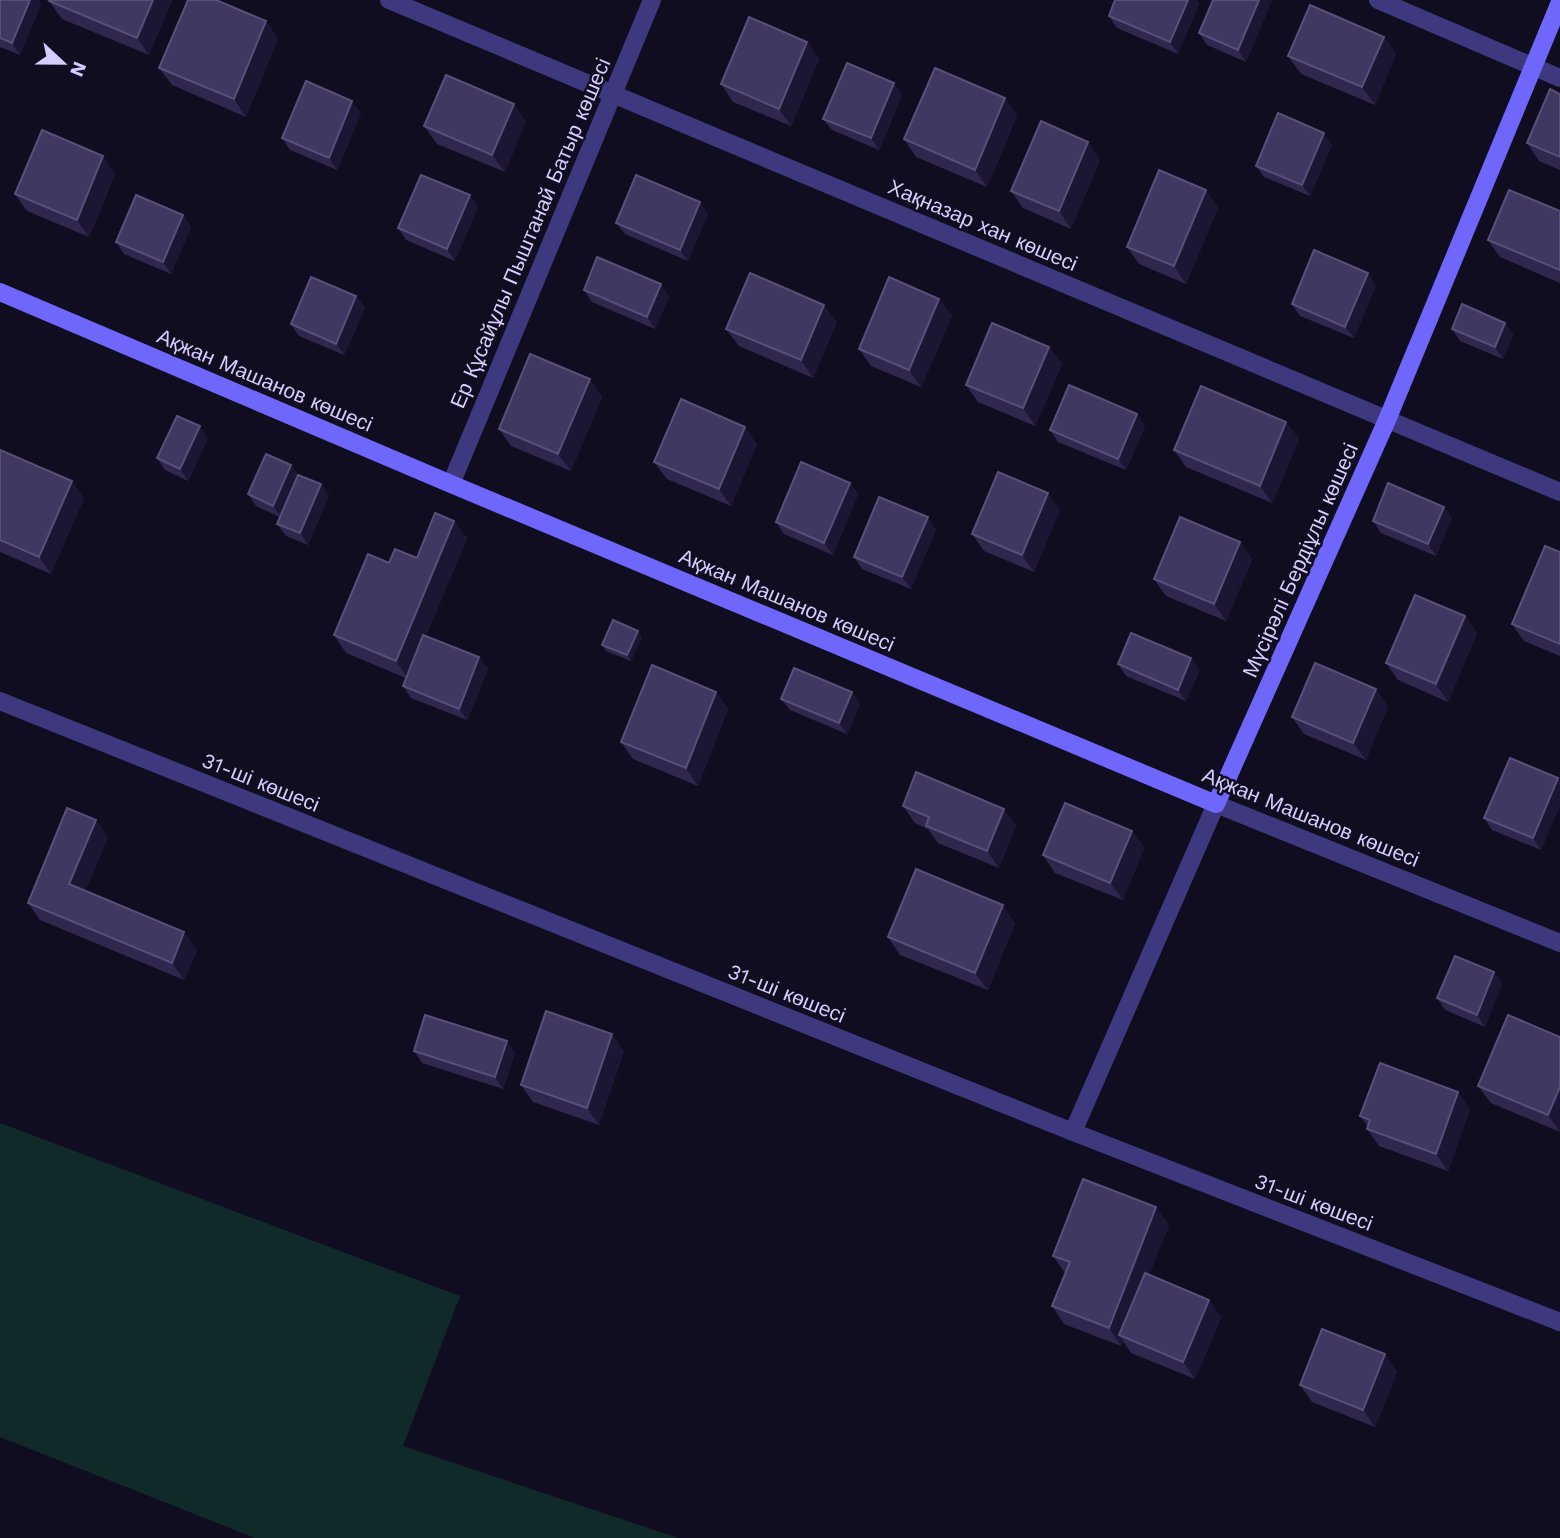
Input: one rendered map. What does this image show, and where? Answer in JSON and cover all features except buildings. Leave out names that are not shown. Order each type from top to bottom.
[{"type":"street","name":"Хақназар хан көшесі","points":[[389,0],[1560,492]]},
{"type":"street","name":"Ер Құсайұлы Пыштанай Батыр көшесі","points":[[451,484],[652,0]]},
{"type":"street","points":[[1378,0],[1560,78]]},
{"type":"street","name":"Мүсірәлі Бердіұлы көшесі","points":[[1073,1132],[1387,419],[1560,2]]},
{"type":"street","name":"Ақжан Машанов көшесі","points":[[0,292],[1216,804],[1560,943]]},
{"type":"street","name":"31-ші көшесі","points":[[0,701],[1073,1132],[1560,1322]]},
{"type":"green space","points":[[0,1123],[460,1296],[403,1446],[678,1538],[255,1538],[0,1437]]}]
